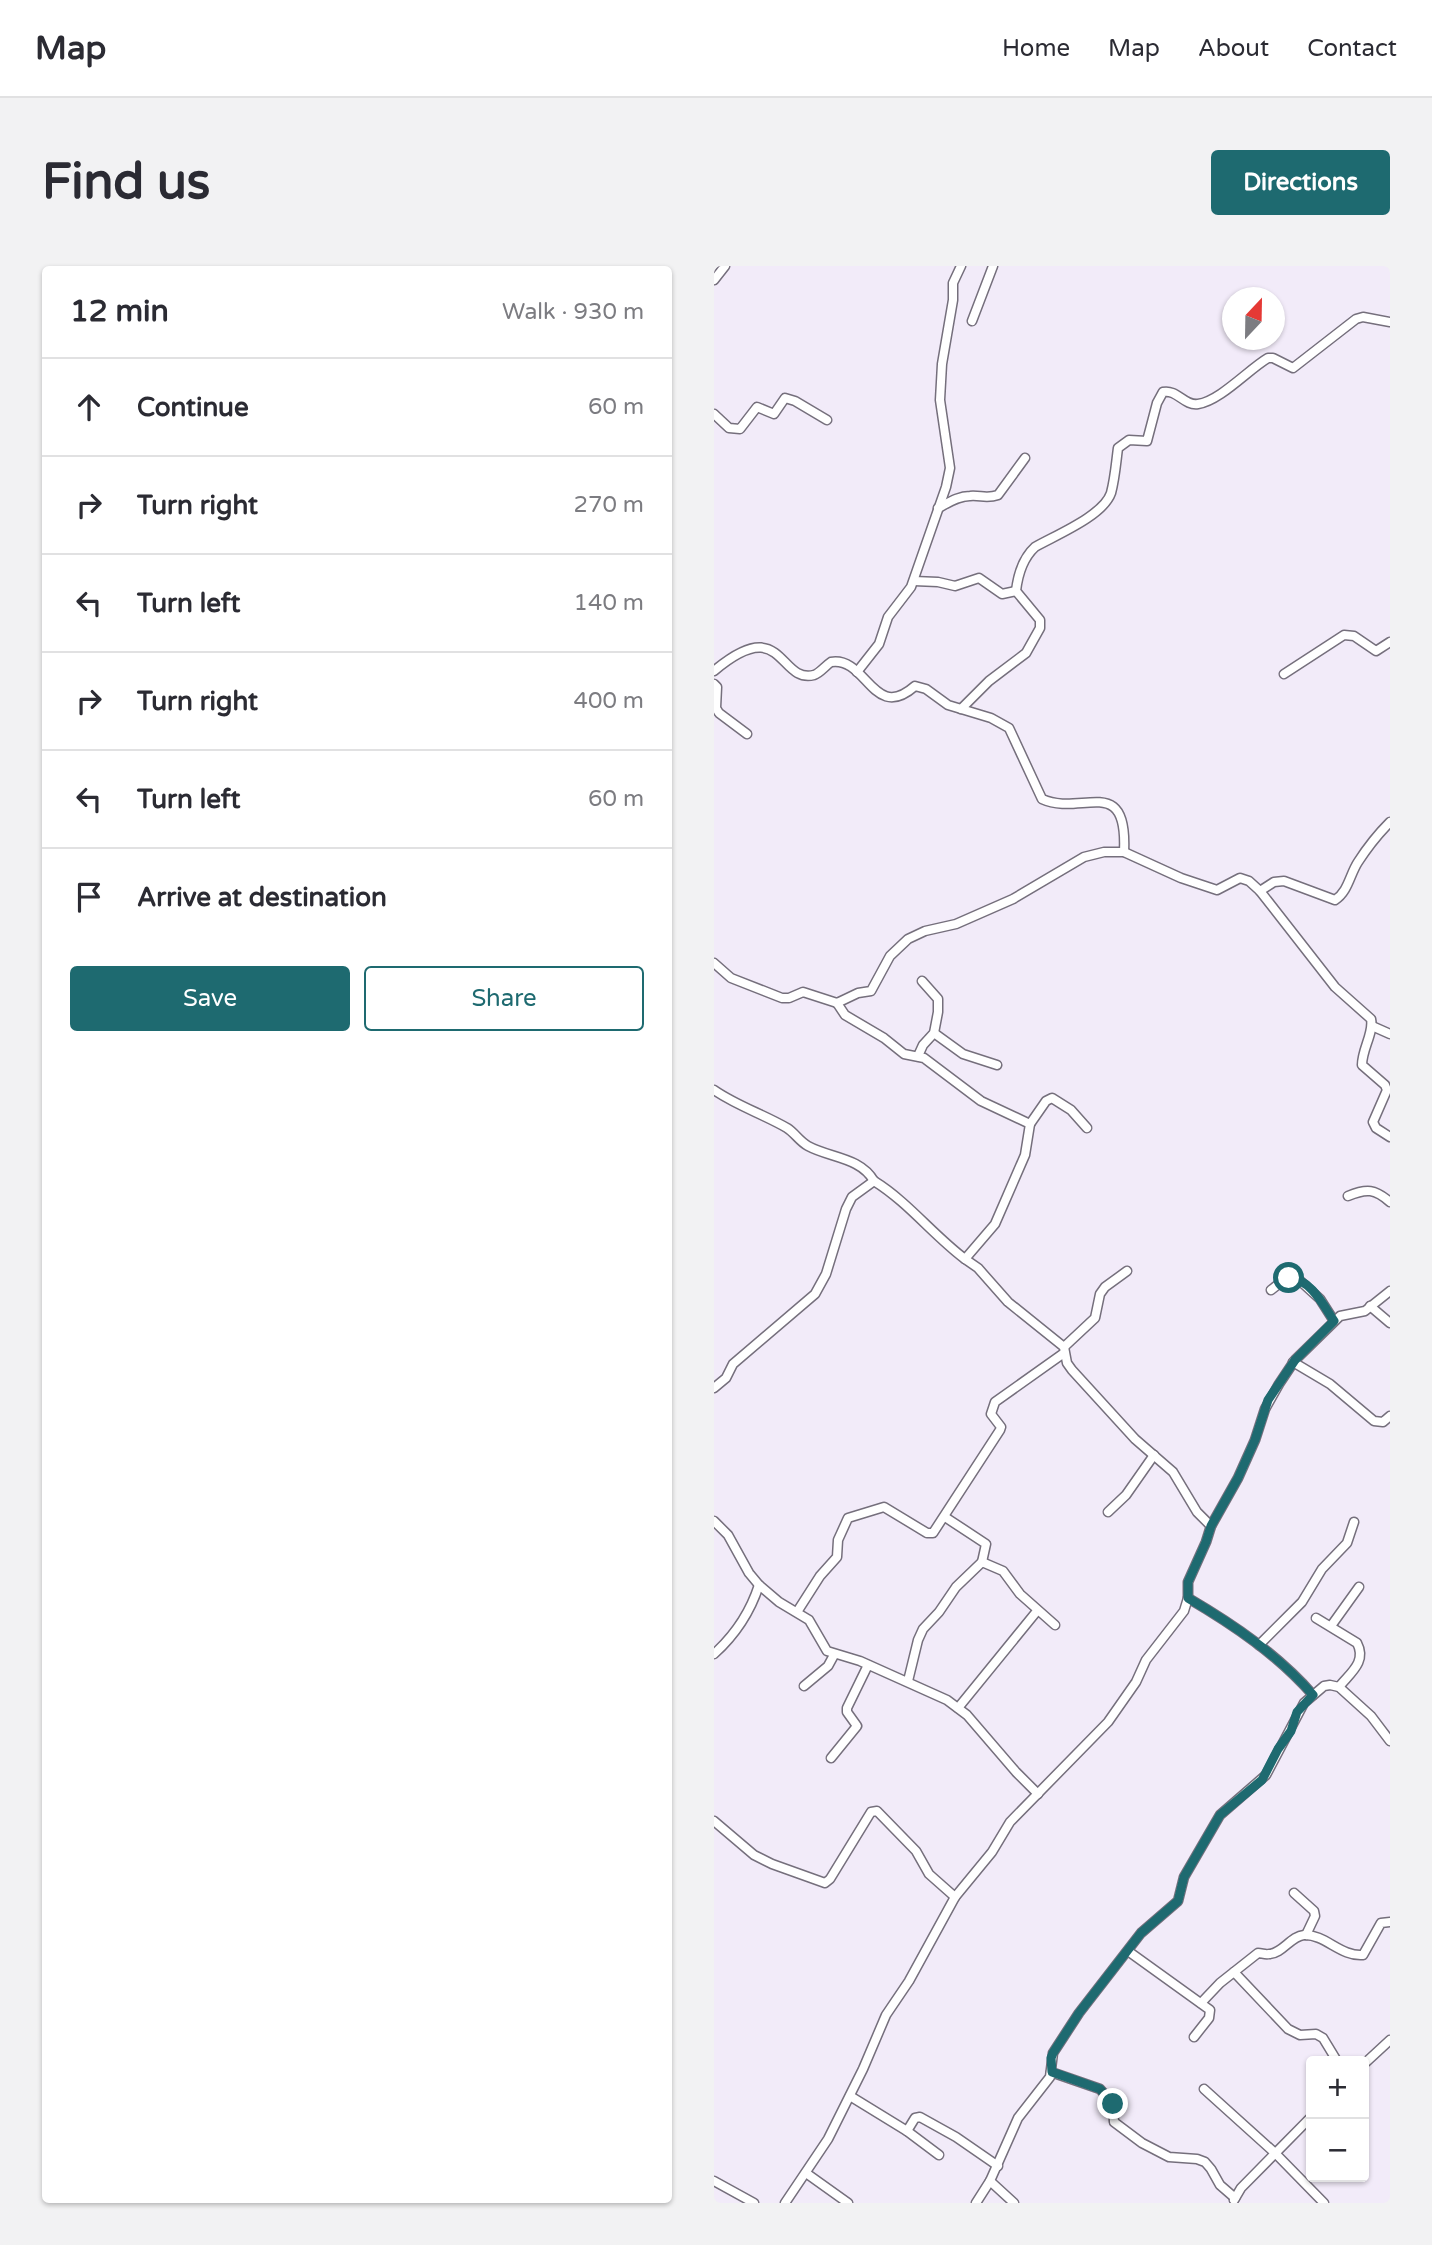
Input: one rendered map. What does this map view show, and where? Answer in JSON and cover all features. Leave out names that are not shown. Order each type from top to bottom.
[{"type":"street","points":[[714,280],[725,266]]},
{"type":"street","points":[[857,672],[874,652],[888,617],[904,599],[914,581],[950,468],[940,400],[953,283],[961,266]]},
{"type":"street","points":[[972,321],[993,266]]},
{"type":"street","points":[[1016,591],[1020,570],[1028,553],[1093,514],[1107,500],[1118,449],[1129,440],[1147,441],[1157,403],[1163,392],[1174,393],[1190,403],[1202,403],[1231,387],[1268,358],[1293,368],[1356,319],[1363,317],[1390,322]]},
{"type":"street","points":[[714,414],[729,428],[740,429],[757,407],[774,414],[785,398],[827,420]]},
{"type":"street","points":[[938,508],[960,497],[972,495],[991,498],[998,495],[1025,458]]},
{"type":"street","points":[[914,581],[955,586],[979,578],[1002,594],[1016,591]]},
{"type":"street","points":[[961,709],[989,681],[1026,653],[1040,628],[1040,620],[1016,591]]},
{"type":"street","points":[[1284,674],[1344,635],[1354,636],[1376,651],[1390,642]]},
{"type":"street","points":[[714,671],[729,659],[755,647],[772,650],[793,669],[809,675],[814,675],[831,662],[838,661],[851,666],[866,682],[884,695],[897,698],[905,696],[915,686],[920,686],[948,705],[991,718],[1009,729],[1033,785],[1042,799],[1052,802],[1100,803],[1117,810],[1123,822],[1124,852]]},
{"type":"street","points":[[714,684],[717,687],[716,708],[719,713],[747,734]]},
{"type":"street","points":[[1260,891],[1274,882],[1284,881],[1335,900],[1344,892],[1350,874],[1359,860],[1390,821]]},
{"type":"street","points":[[837,1003],[858,993],[871,991],[891,957],[916,934],[956,924],[1000,905],[1084,857],[1104,852],[1124,852],[1181,878],[1217,890],[1240,878],[1249,881],[1260,891],[1335,987],[1371,1019],[1372,1026],[1362,1065],[1385,1085],[1387,1090],[1373,1122],[1376,1128],[1390,1137]]},
{"type":"street","points":[[714,963],[731,978],[773,995],[786,998],[803,992],[837,1003],[845,1015],[884,1038],[904,1054],[924,1058],[981,1101],[1030,1124]]},
{"type":"street","points":[[918,1056],[923,1045],[934,1033],[937,1021],[938,999],[922,981]]},
{"type":"street","points":[[1372,1026],[1390,1034]]},
{"type":"street","points":[[934,1033],[962,1054],[998,1065]]},
{"type":"street","points":[[714,1090],[788,1129],[811,1148],[864,1167],[874,1181],[905,1203],[985,1275],[1008,1303],[1064,1350],[1072,1370],[1114,1418],[1173,1472],[1197,1512],[1211,1526]]},
{"type":"street","points":[[965,1259],[995,1224],[1025,1156],[1030,1124],[1046,1101],[1052,1098],[1071,1111],[1087,1128]]},
{"type":"street","points":[[714,1388],[726,1378],[733,1364],[815,1294],[826,1274],[852,1197],[874,1181]]},
{"type":"street","points":[[1348,1196],[1360,1190],[1372,1190],[1390,1202]]},
{"type":"street","points":[[797,1612],[820,1576],[837,1557],[838,1540],[848,1518],[884,1507],[933,1533],[1000,1430],[1001,1427],[991,1414],[995,1402],[1064,1350],[1097,1315],[1100,1294],[1127,1271]]},
{"type":"street","points":[[1271,1290],[1285,1279],[1297,1278],[1320,1299],[1334,1321]]},
{"type":"street","points":[[785,2203],[828,2139],[886,2015],[909,1981],[955,1897],[992,1852],[1010,1822],[1108,1722],[1136,1682],[1146,1660],[1180,1618],[1188,1598],[1188,1582],[1211,1526],[1238,1478],[1255,1440],[1268,1400],[1293,1362],[1340,1315],[1364,1311],[1390,1292]]},
{"type":"street","points":[[1370,1306],[1390,1323]]},
{"type":"street","points":[[1293,1362],[1330,1384],[1374,1421],[1383,1422],[1390,1416]]},
{"type":"street","points":[[1108,1512],[1126,1495],[1154,1455]]},
{"type":"street","points":[[908,1681],[923,1629],[956,1587],[982,1562],[986,1544],[945,1517]]},
{"type":"street","points":[[714,1521],[727,1535],[759,1585],[809,1620],[827,1651],[908,1681],[958,1708],[1038,1794]]},
{"type":"street","points":[[1259,1645],[1302,1602],[1321,1569],[1347,1544],[1354,1522]]},
{"type":"street","points":[[982,1562],[1003,1571],[1012,1587],[1055,1625]]},
{"type":"street","points":[[714,1654],[726,1644],[742,1622],[759,1585]]},
{"type":"street","points":[[1331,1626],[1359,1587]]},
{"type":"street","points":[[1188,1598],[1227,1620],[1290,1668],[1313,1695]]},
{"type":"street","points":[[958,1708],[1037,1611]]},
{"type":"street","points":[[1316,1618],[1357,1643],[1362,1656],[1339,1687]]},
{"type":"street","points":[[804,1686],[822,1672],[834,1655]]},
{"type":"street","points":[[831,1758],[857,1726],[847,1708],[868,1665]]},
{"type":"street","points":[[976,2203],[998,2166],[1018,2118],[1046,2084],[1052,2072],[1053,2053],[1079,2013],[1148,1926],[1178,1901],[1184,1877],[1220,1815],[1262,1780],[1291,1731],[1297,1712],[1324,1686],[1339,1687],[1371,1716],[1390,1741]]},
{"type":"street","points":[[714,1821],[754,1855],[825,1883],[869,1815],[877,1811],[916,1851],[929,1874],[955,1897]]},
{"type":"street","points":[[1294,1893],[1314,1911],[1315,1916],[1306,1935]]},
{"type":"street","points":[[1201,2003],[1258,1953],[1272,1954],[1306,1935],[1358,1956],[1366,1951],[1381,1923],[1390,1922]]},
{"type":"street","points":[[1128,1951],[1210,2010],[1194,2037]]},
{"type":"street","points":[[1234,1972],[1287,2029],[1300,2035],[1316,2034],[1323,2038],[1334,2056]]},
{"type":"street","points":[[1369,2059],[1390,2040]]},
{"type":"street","points":[[1052,2072],[1100,2089],[1113,2104],[1114,2122],[1142,2143],[1169,2157],[1205,2162],[1220,2185],[1235,2200],[1275,2153],[1310,2119]]},
{"type":"street","points":[[1204,2089],[1275,2153],[1324,2203]]},
{"type":"street","points":[[850,2096],[907,2131],[939,2155]]},
{"type":"street","points":[[907,2131],[915,2118],[919,2117],[956,2137],[998,2166]]},
{"type":"street","points":[[806,2173],[848,2203]]},
{"type":"street","points":[[990,2180],[1014,2203]]},
{"type":"street","points":[[714,2181],[754,2203]]},
{"type":"route","points":[[1113,2104],[1100,2089],[1052,2072],[1053,2053],[1079,2013],[1141,1933],[1178,1901],[1184,1877],[1220,1815],[1266,1776],[1278,1749],[1291,1731],[1297,1712],[1313,1695],[1290,1668],[1251,1641],[1227,1620],[1188,1598],[1187,1587],[1211,1526],[1238,1478],[1255,1440],[1268,1400],[1295,1360],[1334,1321],[1320,1299],[1302,1281],[1289,1278]]}]
